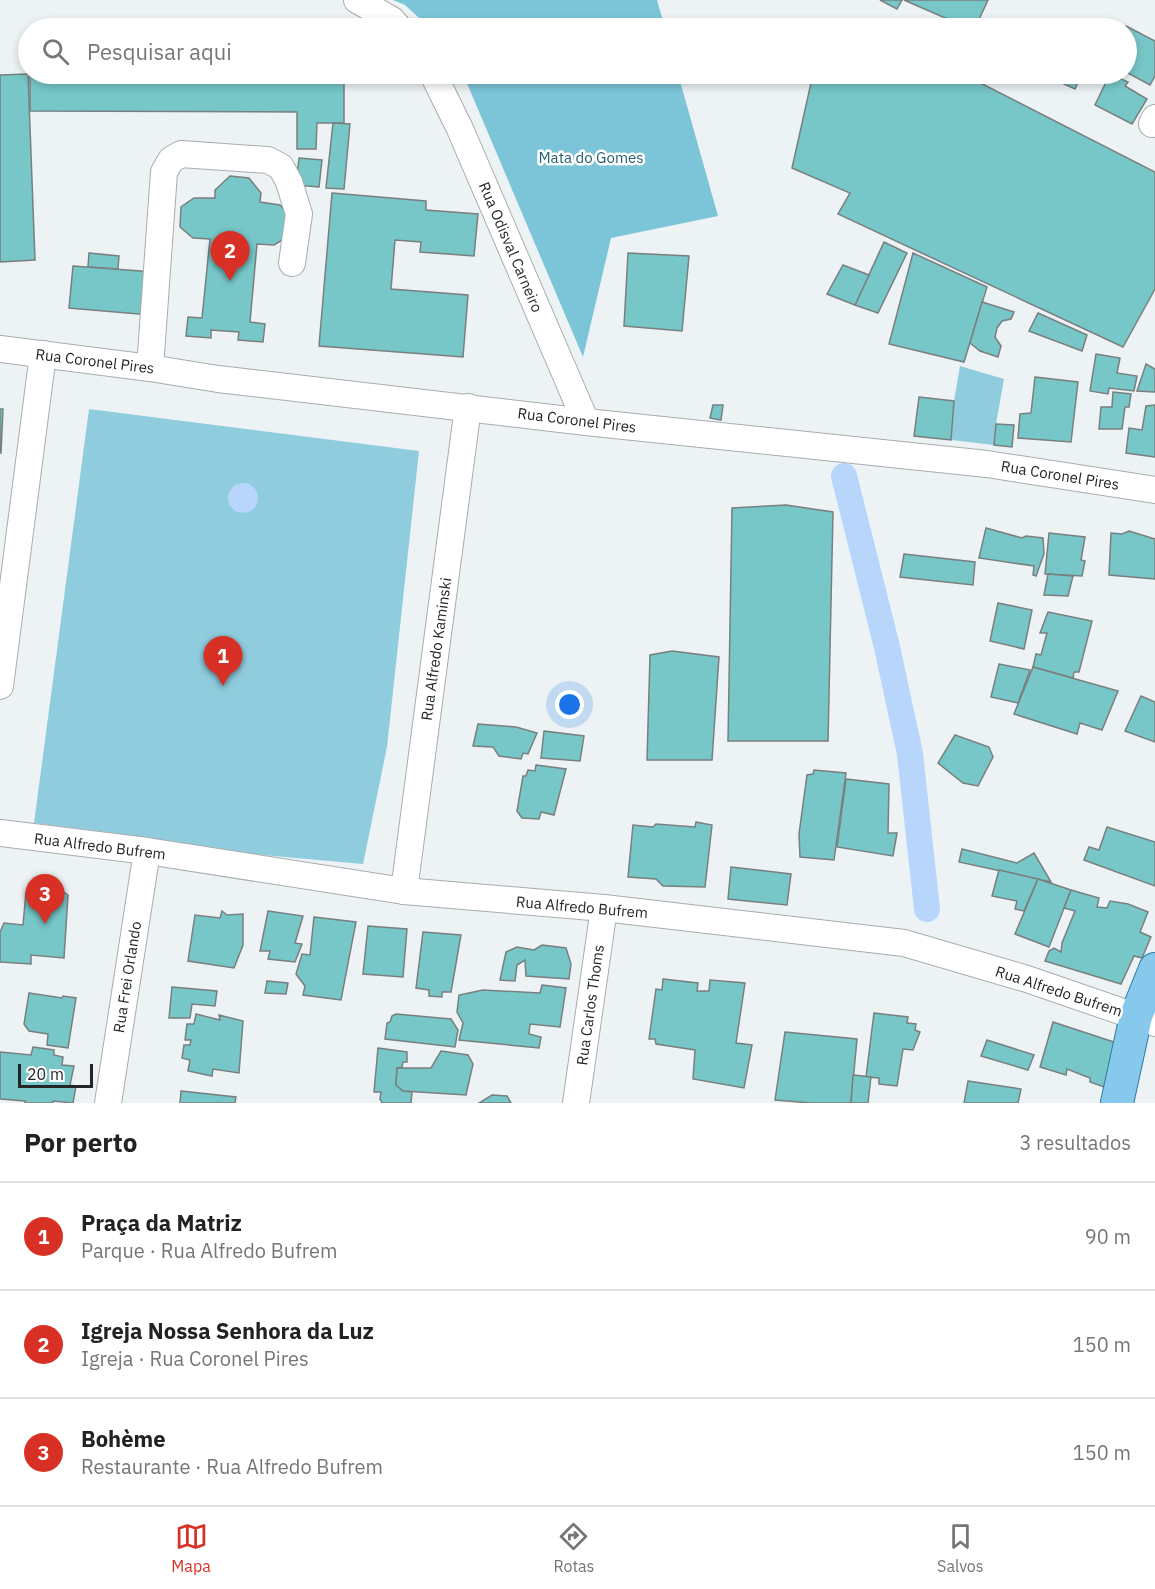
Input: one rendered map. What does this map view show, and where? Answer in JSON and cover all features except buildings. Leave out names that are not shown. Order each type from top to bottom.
[{"type":"main road","points":[[1117,1103],[1145,1019],[1155,969]]},
{"type":"street","points":[[357,0],[388,18]]},
{"type":"street","name":"Rua Odisval Carneiro","points":[[438,84],[460,129],[586,422]]},
{"type":"street","points":[[150,368],[164,172],[171,160],[181,154],[268,160],[281,167],[289,182],[299,214],[292,263]]},
{"type":"street","name":"Rua Coronel Pires","points":[[0,349],[218,379],[468,406],[586,422],[987,464],[1155,490]]},
{"type":"street","points":[[0,686],[44,354]]},
{"type":"street","name":"Rua Alfredo Kaminski","points":[[404,891],[468,406]]},
{"type":"street","name":"Rua Alfredo Bufrem","points":[[0,833],[147,851],[404,891],[604,908],[904,943],[1027,979],[1145,1019]]},
{"type":"street","name":"Rua Frei Orlando","points":[[108,1103],[147,851]]},
{"type":"street","name":"Rua Carlos Thoms","points":[[576,1103],[604,908]]},
{"type":"shaded area","points":[[960,366],[1004,379],[994,445],[951,440]]},
{"type":"shaded area","points":[[89,409],[419,451],[387,747],[363,864],[186,848],[158,839],[34,823]]},
{"type":"shaded area","points":[[243,483],[254,487],[258,498],[254,509],[243,513],[232,509],[228,498],[232,487]]},
{"type":"green space","points":[[393,0],[657,0],[662,18],[419,18],[405,5]]},
{"type":"green space","name":"Mata do Gomes","points":[[467,84],[681,84],[718,216],[611,238],[583,357]]},
{"type":"waterway","points":[[844,476],[887,647],[910,754],[927,909]]},
{"type":"place","name":"Igreja Nossa Senhora da Luz","points":[[230,281]]},
{"type":"place","name":"Praça da Matriz","points":[[223,686]]},
{"type":"place","name":"Bohème","points":[[45,924]]}]
